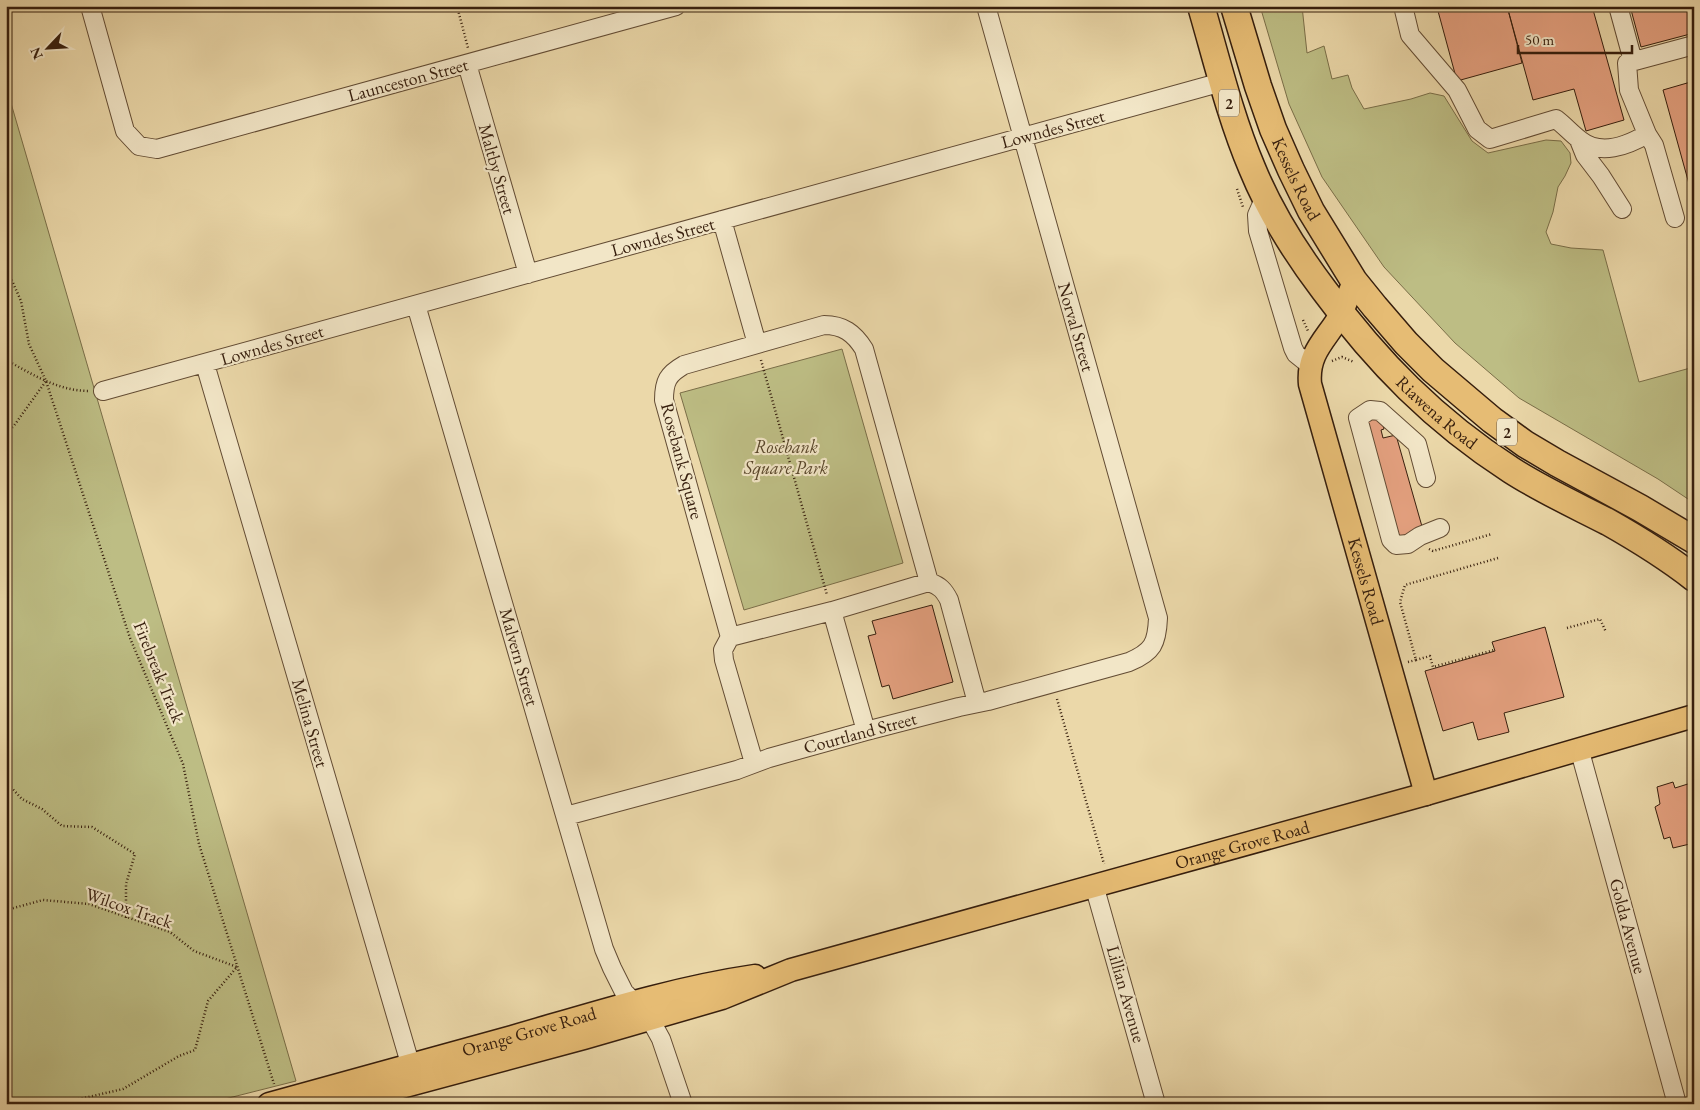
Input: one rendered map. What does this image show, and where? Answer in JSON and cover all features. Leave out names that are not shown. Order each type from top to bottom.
[{"type":"highway","name":"Kessels Road","points":[[1202,6],[1222,82],[1238,131],[1265,197]]},
{"type":"highway","name":"Kessels Road","points":[[1234,6],[1273,129],[1311,211],[1354,281]]},
{"type":"highway","name":"Riawena Road","points":[[1265,197],[1306,266],[1380,361],[1404,386],[1454,429],[1511,470],[1627,533],[1694,578]]},
{"type":"highway","name":"Riawena Road","points":[[1354,281],[1413,350],[1433,370],[1492,420],[1533,449],[1694,540]]},
{"type":"main road","name":"Kessels Road","points":[[1354,281],[1341,313],[1319,345],[1311,366],[1312,394],[1426,794]]},
{"type":"main road","name":"Orange Grove Road","points":[[273,1097],[413,1074],[650,1019],[722,998],[791,970],[1426,794],[1694,716]]},
{"type":"main road","name":"Orange Grove Road","points":[[338,1104],[413,1074],[635,1002],[718,981],[791,970]]},
{"type":"street","name":"Launceston Street","points":[[90,6],[125,131],[139,146],[157,149],[676,6]]},
{"type":"street","name":"Norval Street","points":[[986,6],[1158,618],[1157,634],[1151,648]]},
{"type":"street","points":[[1403,6],[1410,35],[1457,90],[1477,129],[1490,139],[1556,119],[1579,140],[1592,148],[1625,146],[1647,134]]},
{"type":"street","points":[[1618,6],[1633,61]]},
{"type":"street","points":[[1675,218],[1654,145],[1647,134],[1629,90],[1627,63],[1694,44]]},
{"type":"street","name":"Maltby Street","points":[[467,64],[528,274]]},
{"type":"street","name":"Lowndes Street","points":[[103,391],[1222,82]]},
{"type":"street","points":[[1579,140],[1585,155],[1622,209]]},
{"type":"street","name":"Kessels Road","points":[[1265,197],[1257,215],[1258,231],[1293,348],[1296,354],[1311,366]]},
{"type":"street","points":[[722,220],[757,344]]},
{"type":"street","name":"Malvern Street","points":[[416,305],[604,949],[621,986],[650,1019],[661,1039],[683,1104]]},
{"type":"street","name":"Rosebank Square","points":[[754,763],[724,660],[723,650],[730,637],[664,400],[664,388],[667,379],[674,370],[684,365],[824,325],[836,325],[849,331],[864,349],[929,582]]},
{"type":"street","name":"Melina Street","points":[[205,364],[413,1074]]},
{"type":"street","points":[[1426,478],[1417,444],[1380,411],[1370,410],[1358,418],[1390,540],[1396,545],[1408,544],[1422,535],[1440,528]]},
{"type":"street","points":[[730,637],[832,611],[929,582],[945,591],[949,600],[977,703]]},
{"type":"street","points":[[832,611],[866,731]]},
{"type":"street","name":"Courtland Street","points":[[566,816],[737,770],[754,763],[866,731],[1129,662],[1142,657],[1151,648]]},
{"type":"street","name":"Golda Avenue","points":[[1580,748],[1678,1104]]},
{"type":"street","name":"Lillian Avenue","points":[[1102,883],[1156,1104]]},
{"type":"path","points":[[456,6],[469,50],[467,64]]},
{"type":"path","name":"Firebreak Track","points":[[6,268],[21,301],[29,344],[46,381],[130,638],[184,764],[199,844],[237,967],[273,1097]]},
{"type":"path","points":[[757,344],[832,611]]},
{"type":"path","points":[[6,360],[46,381],[76,391],[103,391]]},
{"type":"path","points":[[6,431],[13,427],[46,381]]},
{"type":"path","points":[[1422,535],[1426,546],[1433,551],[1492,534]]},
{"type":"path","points":[[1416,660],[1400,602],[1405,585],[1498,558]]},
{"type":"path","points":[[1567,628],[1600,619],[1606,632]]},
{"type":"path","points":[[1408,662],[1430,656],[1434,667],[1494,650]]},
{"type":"path","points":[[1053,683],[1102,883]]},
{"type":"path","points":[[6,782],[22,799],[42,809],[62,826],[92,827],[134,854],[126,884],[126,918]]},
{"type":"path","name":"Wilcox Track","points":[[6,910],[43,900],[88,904],[170,932],[194,951],[237,967]]},
{"type":"path","points":[[58,1104],[123,1089],[179,1056],[195,1050],[208,1001],[237,967]]},
{"type":"green space","points":[[1260,6],[1302,6],[1307,53],[1324,46],[1332,79],[1348,75],[1352,88],[1364,109],[1430,93],[1444,96],[1472,141],[1488,153],[1546,140],[1561,141],[1570,153],[1571,163],[1558,187],[1553,212],[1546,232],[1551,244],[1571,248],[1603,250],[1639,382],[1694,367],[1694,503],[1658,479],[1519,398],[1455,343],[1384,267],[1322,177],[1289,104]]},
{"type":"green space","points":[[6,86],[296,1081],[205,1104],[6,1104]]},
{"type":"green space","name":"Rosebank Square Park","points":[[842,349],[903,563],[744,610],[680,393]]},
{"type":"building","points":[[1453,6],[1507,6],[1522,63],[1457,81],[1438,11]]},
{"type":"building","points":[[1507,6],[1592,6],[1624,120],[1586,131],[1574,89],[1533,100]]},
{"type":"building","points":[[1630,6],[1694,6],[1694,33],[1641,47]]},
{"type":"building","points":[[1694,81],[1694,202],[1663,90]]},
{"type":"building","points":[[1380,415],[1384,429],[1381,430],[1383,438],[1396,435],[1423,530],[1394,538],[1363,419]]},
{"type":"building","points":[[932,605],[953,682],[893,699],[889,685],[882,687],[868,636],[876,634],[872,621]]},
{"type":"building","points":[[1545,627],[1564,697],[1504,713],[1509,732],[1478,740],[1473,722],[1443,731],[1425,671],[1495,651],[1492,642]]},
{"type":"building","points":[[1694,777],[1694,843],[1673,848],[1670,837],[1664,839],[1655,807],[1660,804],[1657,787],[1673,782],[1675,788],[1691,783],[1689,778]]}]
